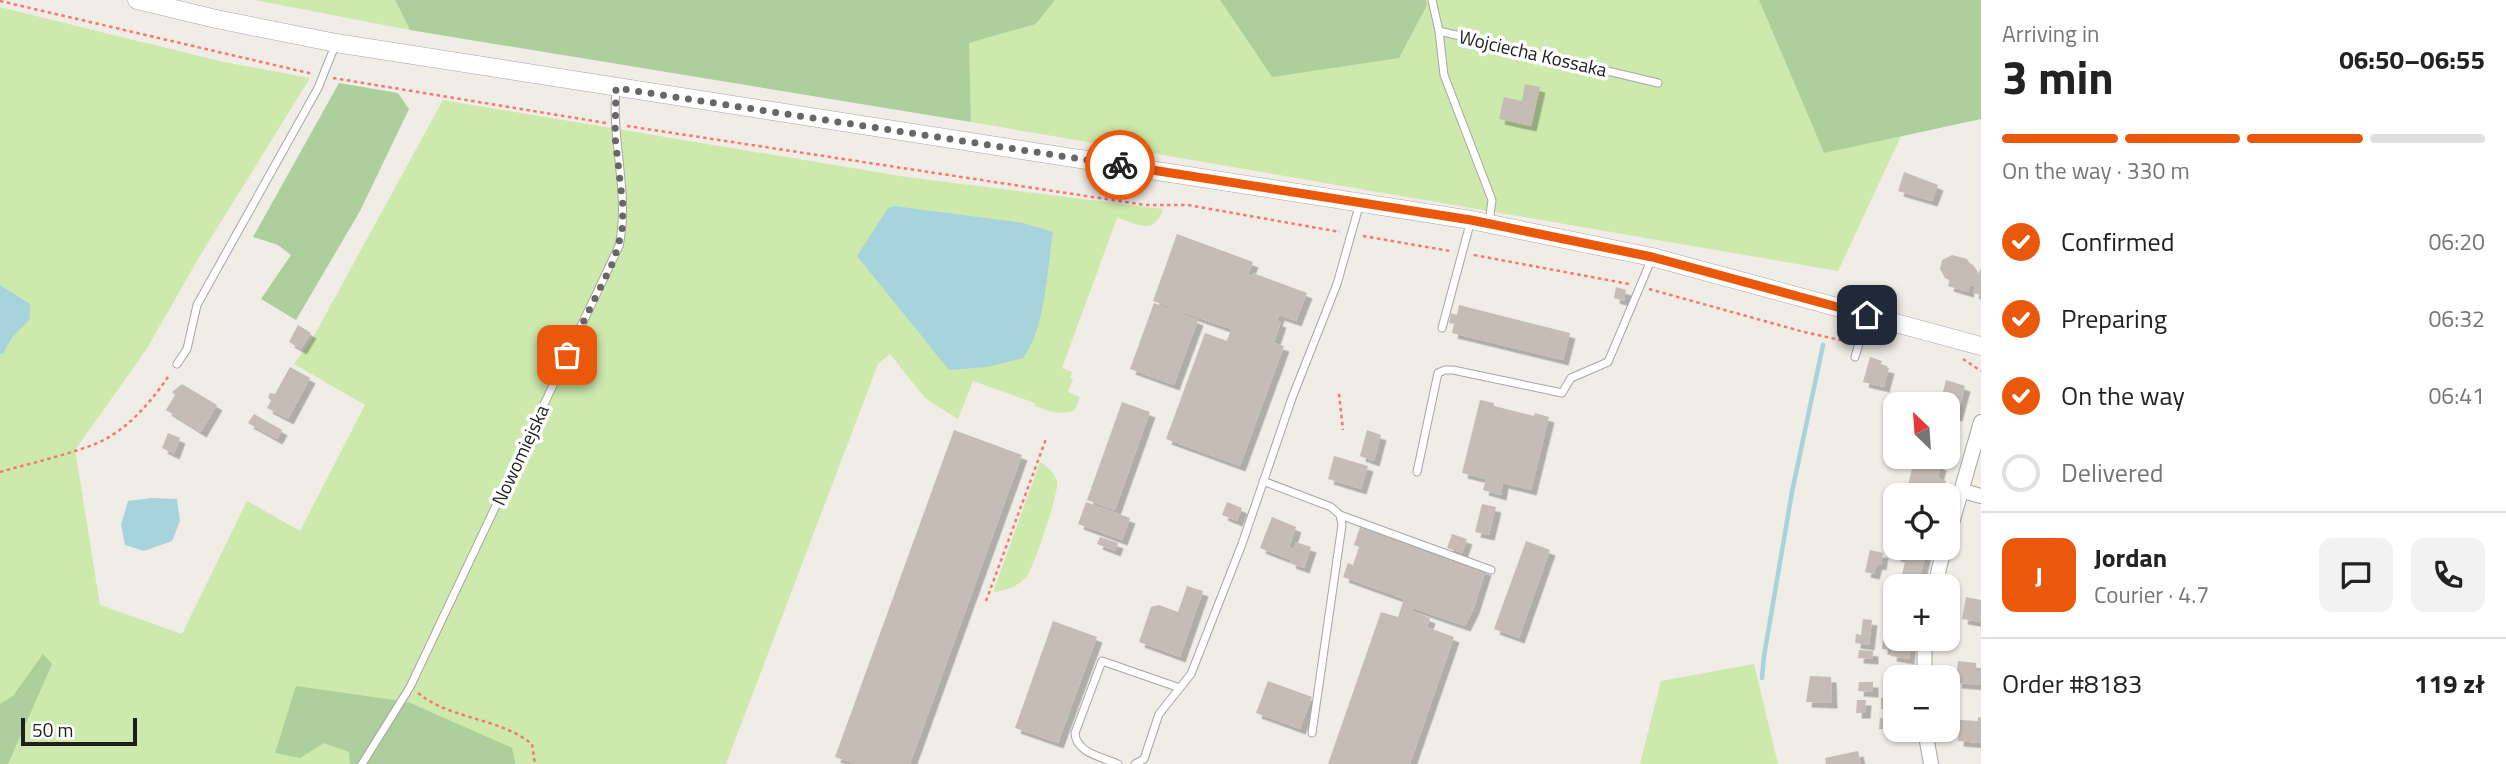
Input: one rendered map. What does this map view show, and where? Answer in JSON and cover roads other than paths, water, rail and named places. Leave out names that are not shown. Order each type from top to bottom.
[{"type":"street","points":[[137,0],[336,43],[1480,222],[1652,257],[1981,346]]},
{"type":"street","points":[[1960,500],[1981,422]]},
{"type":"street","points":[[1963,491],[1981,496]]},
{"type":"street","points":[[1928,742],[1931,764]]},
{"type":"lane","name":"Wojciecha Kossaka","points":[[1432,0],[1439,31],[1658,83]]},
{"type":"lane","points":[[1439,31],[1444,75],[1492,200],[1462,253],[1443,328]]},
{"type":"lane","points":[[177,364],[187,349],[197,305],[323,76],[336,43]]},
{"type":"lane","name":"Nowomiejska","points":[[362,764],[410,687],[619,246],[623,207],[615,124],[616,88]]},
{"type":"lane","points":[[1135,764],[1144,759],[1159,714],[1191,674],[1242,544],[1292,398],[1337,284],[1360,202]]},
{"type":"lane","points":[[1417,472],[1438,373],[1452,370],[1562,393],[1571,378],[1608,362],[1652,257]]},
{"type":"lane","points":[[1855,357],[1867,315]]},
{"type":"lane","points":[[1263,481],[1331,507],[1340,515],[1491,570]]},
{"type":"lane","points":[[1312,733],[1342,525],[1340,515]]},
{"type":"lane","points":[[1118,764],[1080,748],[1076,742],[1076,733],[1102,661],[1180,688]]},
{"type":"water","points":[[894,206],[1023,223],[1053,232],[1041,315],[1037,331],[1023,358],[987,367],[949,370],[857,256],[888,208]]},
{"type":"water","points":[[0,285],[30,304],[30,319],[11,339],[3,354],[0,354]]},
{"type":"water","points":[[177,499],[180,521],[172,541],[144,551],[125,545],[121,525],[128,501]]},
{"type":"waterway","points":[[1762,678],[1792,492],[1823,345]]}]
